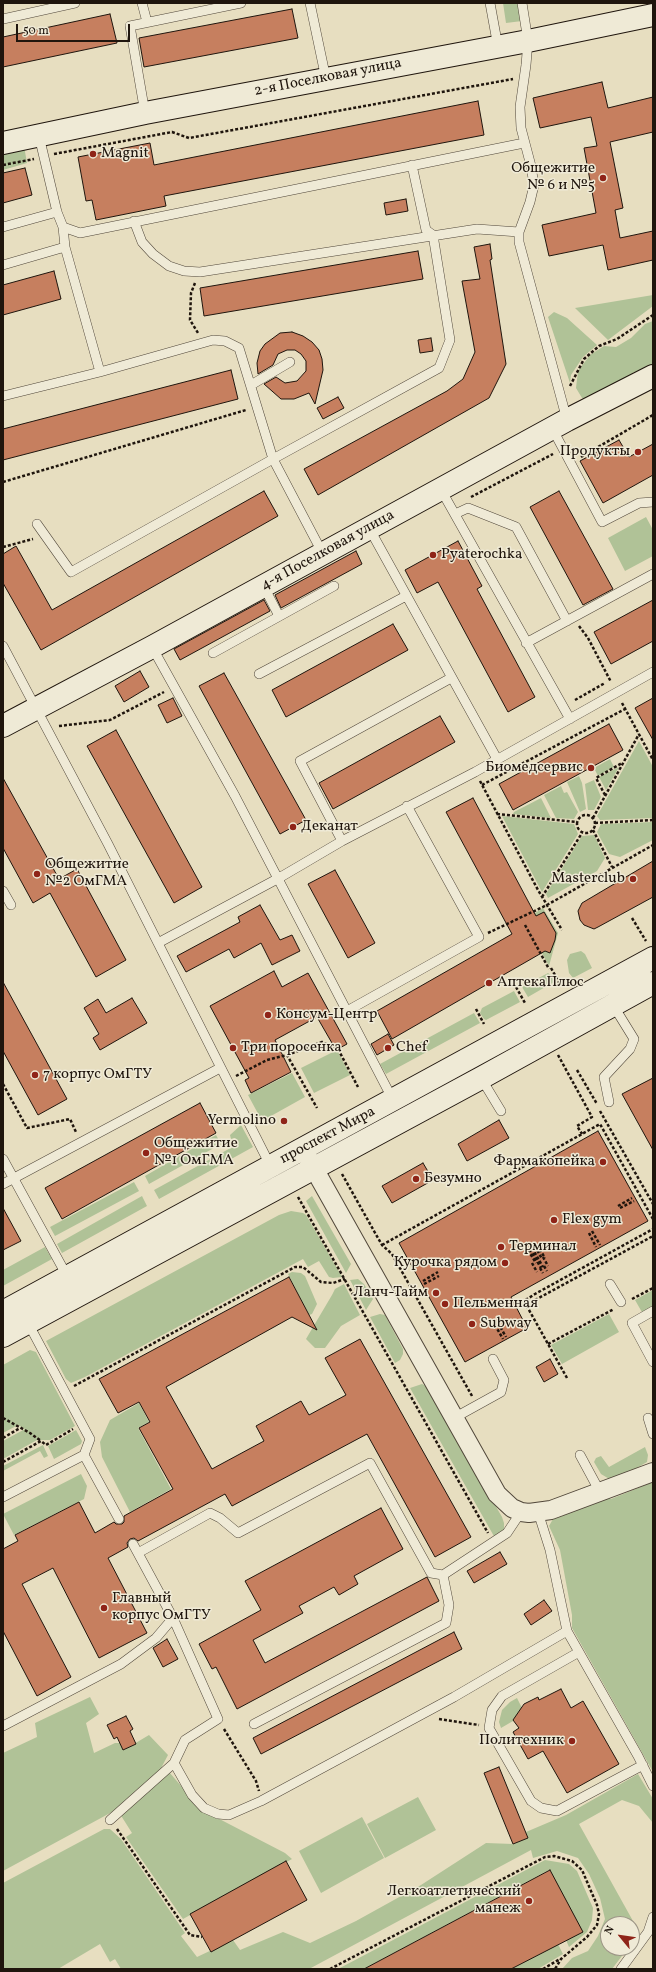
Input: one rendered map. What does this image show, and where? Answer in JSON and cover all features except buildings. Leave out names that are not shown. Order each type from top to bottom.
[{"type":"main road","name":"2-я Поселковая улица","points":[[3,143],[41,146],[145,113],[528,41],[653,15]]},
{"type":"main road","name":"4-я Поселковая улица","points":[[3,726],[264,587],[440,488],[653,376]]},
{"type":"main road","name":"проспект Мира","points":[[18,1313],[308,1158],[481,1078],[580,1011],[650,950]]},
{"type":"main road","name":"проспект Мира","points":[[3,1336],[18,1313],[67,1276],[271,1167],[308,1158],[393,1100],[580,1011],[613,1005],[653,983]]},
{"type":"street","points":[[308,1158],[497,1494],[512,1508],[529,1512],[565,1506],[653,1472]]},
{"type":"lane","points":[[3,19],[75,3]]},
{"type":"lane","points":[[142,3],[147,22]]},
{"type":"lane","points":[[145,113],[130,26],[241,3]]},
{"type":"lane","points":[[310,3],[326,79]]},
{"type":"lane","points":[[490,3],[498,46]]},
{"type":"lane","points":[[522,3],[528,41],[525,77],[520,107],[524,144],[531,166],[534,185],[530,202],[519,232],[519,242],[559,395],[562,449],[602,522],[639,503],[653,502]]},
{"type":"lane","points":[[63,227],[80,233],[412,165],[524,144]]},
{"type":"lane","points":[[41,146],[57,212],[63,227],[65,247],[100,372]]},
{"type":"lane","points":[[37,524],[71,572],[439,368],[450,340],[433,235],[426,230],[412,165]]},
{"type":"lane","points":[[3,227],[57,212]]},
{"type":"lane","points":[[134,221],[142,242],[153,254],[169,266],[184,271],[200,272],[477,229],[519,232]]},
{"type":"lane","points":[[3,265],[65,247]]},
{"type":"lane","points":[[3,396],[100,372],[213,340],[225,341],[239,348],[273,459],[323,554]]},
{"type":"lane","points":[[250,386],[290,362]]},
{"type":"lane","points":[[440,488],[570,719]]},
{"type":"lane","points":[[453,511],[468,508],[516,527],[570,620]]},
{"type":"lane","points":[[370,528],[451,678],[497,759]]},
{"type":"lane","points":[[526,643],[653,574]]},
{"type":"lane","points":[[213,653],[334,586]]},
{"type":"lane","points":[[264,587],[279,616]]},
{"type":"lane","points":[[259,674],[406,596]]},
{"type":"lane","points":[[3,646],[158,943],[226,1081],[271,1167]]},
{"type":"lane","points":[[152,647],[278,878],[393,1100]]},
{"type":"lane","points":[[158,943],[278,878],[342,841],[475,772],[570,719],[614,688],[653,672]]},
{"type":"lane","points":[[342,841],[300,761],[451,678]]},
{"type":"lane","points":[[347,1011],[479,937],[407,806]]},
{"type":"lane","points":[[3,891],[11,905]]},
{"type":"lane","points":[[609,1102],[604,1077],[630,1049],[634,1039],[613,1005]]},
{"type":"lane","points":[[3,1184],[220,1068]]},
{"type":"lane","points":[[481,1078],[501,1111]]},
{"type":"lane","points":[[3,1159],[67,1276]]},
{"type":"lane","points":[[610,1284],[621,1304]]},
{"type":"lane","points":[[653,1311],[632,1323],[653,1362]]},
{"type":"lane","points":[[3,1497],[84,1456],[90,1439],[65,1391],[18,1313]]},
{"type":"lane","points":[[454,1418],[500,1392],[504,1380],[493,1359]]},
{"type":"lane","points":[[648,1418],[653,1434]]},
{"type":"lane","points":[[580,1455],[600,1492]]},
{"type":"lane","points":[[84,1456],[119,1519]]},
{"type":"lane","points":[[138,1552],[210,1513],[220,1518],[238,1533],[370,1463],[431,1573],[443,1575],[507,1533],[529,1512],[550,1550],[567,1631],[643,1765],[653,1786]]},
{"type":"lane","points":[[110,1820],[174,1763],[185,1740],[218,1719],[173,1618],[133,1544]]},
{"type":"lane","points":[[254,1724],[446,1623],[449,1605],[443,1575]]},
{"type":"lane","points":[[3,1726],[121,1664],[156,1638],[173,1618]]},
{"type":"lane","points":[[174,1763],[192,1795],[204,1808],[218,1814],[229,1815],[261,1801],[454,1696],[567,1631]]},
{"type":"lane","points":[[580,1652],[502,1696],[492,1710],[489,1728],[531,1801],[541,1808],[557,1812],[643,1765]]},
{"type":"lane","points":[[621,1969],[648,1932],[653,1917]]},
{"type":"path","points":[[3,165],[41,146],[172,132],[189,138],[525,77]]},
{"type":"path","points":[[200,272],[191,293],[190,320],[205,343]]},
{"type":"path","points":[[559,395],[570,388],[584,359],[599,346],[617,339],[653,315]]},
{"type":"path","points":[[3,482],[257,406]]},
{"type":"path","points":[[570,463],[632,429],[653,415]]},
{"type":"path","points":[[453,511],[562,449]]},
{"type":"path","points":[[3,546],[45,536]]},
{"type":"path","points":[[570,620],[588,638],[653,760]]},
{"type":"path","points":[[46,727],[110,720],[174,687]]},
{"type":"path","points":[[482,785],[625,709]]},
{"type":"path","points":[[612,867],[593,830],[595,823],[593,818],[639,734]]},
{"type":"path","points":[[605,795],[596,778],[623,763]]},
{"type":"path","points":[[475,772],[542,897],[562,930]]},
{"type":"path","points":[[497,814],[577,822]]},
{"type":"path","points":[[593,818],[584,815],[580,817],[577,822],[577,827],[582,832],[588,833],[593,830]]},
{"type":"path","points":[[595,823],[653,820]]},
{"type":"path","points":[[542,897],[582,832]]},
{"type":"path","points":[[479,937],[547,905],[653,844]]},
{"type":"path","points":[[632,918],[650,950]]},
{"type":"path","points":[[525,925],[560,984]]},
{"type":"path","points":[[516,987],[525,1003]]},
{"type":"path","points":[[476,1009],[484,1024]]},
{"type":"path","points":[[226,1081],[267,1060],[287,1055],[322,1042],[338,1049],[358,1086]]},
{"type":"path","points":[[558,1054],[592,1117],[577,1126],[582,1134]]},
{"type":"path","points":[[287,1055],[317,1108]]},
{"type":"path","points":[[577,1070],[653,1204]]},
{"type":"path","points":[[3,1084],[27,1128],[70,1119],[81,1142]]},
{"type":"path","points":[[382,1245],[600,1124],[653,1219]]},
{"type":"path","points":[[342,1174],[382,1245],[392,1254],[477,1405]]},
{"type":"path","points":[[298,1197],[493,1543]]},
{"type":"path","points":[[619,1207],[633,1199]]},
{"type":"path","points":[[567,1378],[524,1301],[653,1228]]},
{"type":"path","points":[[592,1231],[600,1245]]},
{"type":"path","points":[[588,1233],[596,1247]]},
{"type":"path","points":[[535,1300],[653,1236]]},
{"type":"path","points":[[532,1248],[547,1271]]},
{"type":"path","points":[[532,1248],[539,1260],[543,1273]]},
{"type":"path","points":[[532,1248],[542,1268]]},
{"type":"path","points":[[538,1255],[542,1268]]},
{"type":"path","points":[[534,1257],[542,1268]]},
{"type":"path","points":[[539,1260],[548,1266]]},
{"type":"path","points":[[537,1272],[539,1260]]},
{"type":"path","points":[[65,1391],[295,1267],[303,1267],[322,1282],[333,1283],[345,1279]]},
{"type":"path","points":[[423,1281],[438,1272]]},
{"type":"path","points":[[424,1284],[440,1276]]},
{"type":"path","points":[[548,1344],[653,1288]]},
{"type":"path","points":[[496,1324],[504,1338]]},
{"type":"path","points":[[3,1418],[30,1433],[46,1445],[82,1424]]},
{"type":"path","points":[[3,1438],[20,1428]]},
{"type":"path","points":[[3,1462],[41,1441]]},
{"type":"path","points":[[416,1716],[478,1725]]},
{"type":"path","points":[[218,1719],[256,1781]]},
{"type":"path","points":[[110,1820],[190,1935],[202,1937]]},
{"type":"path","points":[[330,1969],[545,1857],[554,1856],[572,1861],[582,1870],[597,1905],[598,1914],[596,1925],[588,1938],[561,1959],[543,1969]]},
{"type":"path","points":[[555,1969],[561,1959]]},
{"type":"green space","points":[[503,3],[519,3],[522,21],[506,23]]},
{"type":"green space","points":[[24,146],[27,163],[3,170],[3,151]]},
{"type":"green space","points":[[653,295],[653,306],[608,340],[575,308]]},
{"type":"green space","points":[[554,312],[567,318],[597,345],[583,357],[571,375],[570,383],[548,317]]},
{"type":"green space","points":[[653,321],[653,370],[642,374],[634,372],[623,383],[587,401],[582,398],[576,388],[578,371],[590,355],[604,346],[616,347],[631,338],[645,324]]},
{"type":"green space","points":[[646,517],[653,530],[653,556],[625,571],[608,538]]},
{"type":"green space","points":[[639,741],[653,767],[653,818],[600,820],[597,816]]},
{"type":"green space","points":[[610,759],[614,767],[598,776],[594,768]]},
{"type":"green space","points":[[619,767],[606,790],[599,777]]},
{"type":"green space","points":[[579,776],[582,783],[586,809],[580,812],[567,782]]},
{"type":"green space","points":[[594,780],[601,797],[594,810],[588,810],[585,784]]},
{"type":"green space","points":[[561,786],[564,793],[567,792],[578,812],[574,819],[556,818],[544,795]]},
{"type":"green space","points":[[541,798],[551,818],[513,814],[514,812]]},
{"type":"green space","points":[[502,816],[574,824],[578,834],[542,892]]},
{"type":"green space","points":[[653,822],[653,840],[620,857],[609,854],[597,832],[601,824]]},
{"type":"green space","points":[[594,835],[605,858],[597,871],[548,898],[546,894],[582,836]]},
{"type":"green space","points":[[543,908],[558,933],[549,966],[524,920]]},
{"type":"green space","points":[[581,951],[585,954],[592,968],[573,978],[569,973],[567,960],[570,954]]},
{"type":"green space","points":[[548,973],[552,976],[554,982],[528,997],[522,987]]},
{"type":"green space","points":[[514,991],[520,1002],[486,1020],[484,1019],[480,1013],[482,1008]]},
{"type":"green space","points":[[474,1013],[480,1023],[386,1074],[380,1064]]},
{"type":"green space","points":[[337,1050],[350,1075],[314,1093],[301,1068]]},
{"type":"green space","points":[[292,1073],[305,1097],[262,1121],[248,1095]]},
{"type":"green space","points":[[241,1125],[253,1147],[159,1199],[154,1190],[236,1145],[237,1141],[235,1138],[231,1139],[230,1135]]},
{"type":"green space","points":[[216,1135],[221,1144],[149,1184],[145,1176]]},
{"type":"green space","points":[[134,1182],[139,1191],[55,1236],[50,1227]]},
{"type":"green space","points":[[142,1196],[147,1206],[62,1253],[57,1244]]},
{"type":"green space","points":[[312,1196],[351,1264],[346,1273],[306,1201]]},
{"type":"green space","points":[[291,1211],[306,1215],[342,1277],[329,1277],[319,1261],[308,1267],[303,1259],[85,1377],[71,1383],[66,1379],[46,1341],[279,1215]]},
{"type":"green space","points":[[45,1247],[52,1259],[3,1286],[3,1270]]},
{"type":"green space","points":[[292,1272],[301,1273],[305,1276],[317,1304],[312,1314],[309,1315],[288,1274]]},
{"type":"green space","points":[[358,1279],[364,1284],[373,1299],[366,1310],[350,1280]]},
{"type":"green space","points":[[344,1284],[360,1315],[341,1326],[325,1348],[315,1348],[306,1339],[335,1289]]},
{"type":"green space","points":[[653,1290],[653,1309],[643,1314],[635,1300]]},
{"type":"green space","points":[[380,1314],[385,1315],[403,1349],[403,1354],[400,1360],[395,1363],[370,1317]]},
{"type":"green space","points":[[609,1314],[619,1332],[562,1364],[551,1345]]},
{"type":"green space","points":[[30,1350],[36,1352],[75,1426],[50,1440],[37,1440],[3,1459],[3,1441],[25,1429],[18,1425],[3,1433],[3,1365]]},
{"type":"green space","points":[[422,1384],[426,1386],[502,1517],[504,1530],[495,1538],[410,1388]]},
{"type":"green space","points":[[139,1403],[149,1422],[138,1428],[171,1489],[130,1512],[102,1457],[100,1442],[110,1420]]},
{"type":"green space","points":[[76,1430],[82,1441],[81,1444],[54,1459],[48,1446]]},
{"type":"green space","points":[[43,1445],[48,1456],[44,1458],[40,1451],[3,1471],[3,1466]]},
{"type":"green space","points":[[645,1447],[648,1455],[647,1462],[616,1480],[611,1480],[601,1474],[594,1462],[596,1458],[601,1456],[609,1467]]},
{"type":"green space","points":[[81,1474],[87,1486],[84,1499],[14,1535],[3,1514]]},
{"type":"green space","points":[[653,1482],[653,1772],[572,1628],[572,1615],[560,1550],[549,1526],[553,1519],[608,1497],[611,1499]]},
{"type":"green space","points":[[90,1697],[99,1714],[86,1723],[94,1753],[115,1743],[120,1743],[124,1750],[149,1735],[168,1755],[158,1774],[112,1812],[3,1871],[3,1753],[37,1737],[35,1723]]},
{"type":"green space","points":[[517,1698],[522,1708],[513,1721],[501,1728],[499,1722],[502,1710],[510,1702]]},
{"type":"green space","points":[[169,1772],[202,1810],[285,1853],[292,1859],[183,1919],[126,1837],[132,1833],[120,1814]]},
{"type":"green space","points":[[638,1774],[653,1799],[653,1823],[639,1806],[622,1800],[579,1824],[630,1916],[604,1916],[600,1898],[589,1874],[578,1858],[557,1851],[533,1858],[531,1850],[309,1969],[121,1969],[115,1959],[110,1962],[100,1944],[58,1969],[3,1969],[3,1883],[104,1829],[110,1829],[121,1839],[185,1933],[181,1936],[197,1957],[233,1940],[240,1950],[283,1932],[310,1943],[356,1921],[421,1885],[486,1843],[513,1844],[528,1838],[526,1832],[566,1815]]},
{"type":"green space","points":[[418,1797],[436,1830],[385,1858],[367,1824]]},
{"type":"green space","points":[[362,1817],[384,1858],[321,1893],[299,1851]]},
{"type":"green space","points":[[545,1860],[569,1864],[577,1871],[593,1908],[592,1920],[587,1932],[569,1947],[549,1870],[364,1969],[338,1969]]},
{"type":"green space","points":[[600,1931],[600,1956],[622,1956],[612,1969],[562,1969],[572,1958],[588,1951]]},
{"type":"green space","points":[[558,1944],[563,1954],[538,1969],[511,1969]]},
{"type":"place","name":"Magnit","points":[[93,154]]},
{"type":"place","name":"Общежитие № 6 и №5","points":[[603,178]]},
{"type":"place","name":"Продукты","points":[[638,452]]},
{"type":"place","name":"Pyaterochka","points":[[433,555]]},
{"type":"place","name":"Биомедсервис","points":[[591,768]]},
{"type":"place","name":"Деканат","points":[[293,827]]},
{"type":"place","name":"Общежитие №2 ОмГМА","points":[[37,874]]},
{"type":"place","name":"Masterclub","points":[[633,879]]},
{"type":"place","name":"АптекаПлюс","points":[[489,983]]},
{"type":"place","name":"Консум-Центр","points":[[268,1015]]},
{"type":"place","name":"Три поросенка","points":[[233,1048]]},
{"type":"place","name":"Chef","points":[[388,1048]]},
{"type":"place","name":"7 корпус ОмГТУ","points":[[35,1075]]},
{"type":"place","name":"Yermolino","points":[[284,1121]]},
{"type":"place","name":"Общежитие №1 ОмГМА","points":[[146,1153]]},
{"type":"place","name":"Фармакопейка","points":[[603,1162]]},
{"type":"place","name":"Безумно","points":[[416,1179]]},
{"type":"place","name":"Flex gym","points":[[554,1220]]},
{"type":"place","name":"Терминал","points":[[501,1247]]},
{"type":"place","name":"Курочка рядом","points":[[505,1263]]},
{"type":"place","name":"Ланч-Тайм","points":[[436,1293]]},
{"type":"place","name":"Пельменная","points":[[445,1304]]},
{"type":"place","name":"Subway","points":[[472,1324]]},
{"type":"place","name":"Главный корпус ОмГТУ","points":[[104,1608]]},
{"type":"place","name":"Политехник","points":[[572,1741]]},
{"type":"place","name":"Легкоатлетический манеж","points":[[529,1901]]}]
